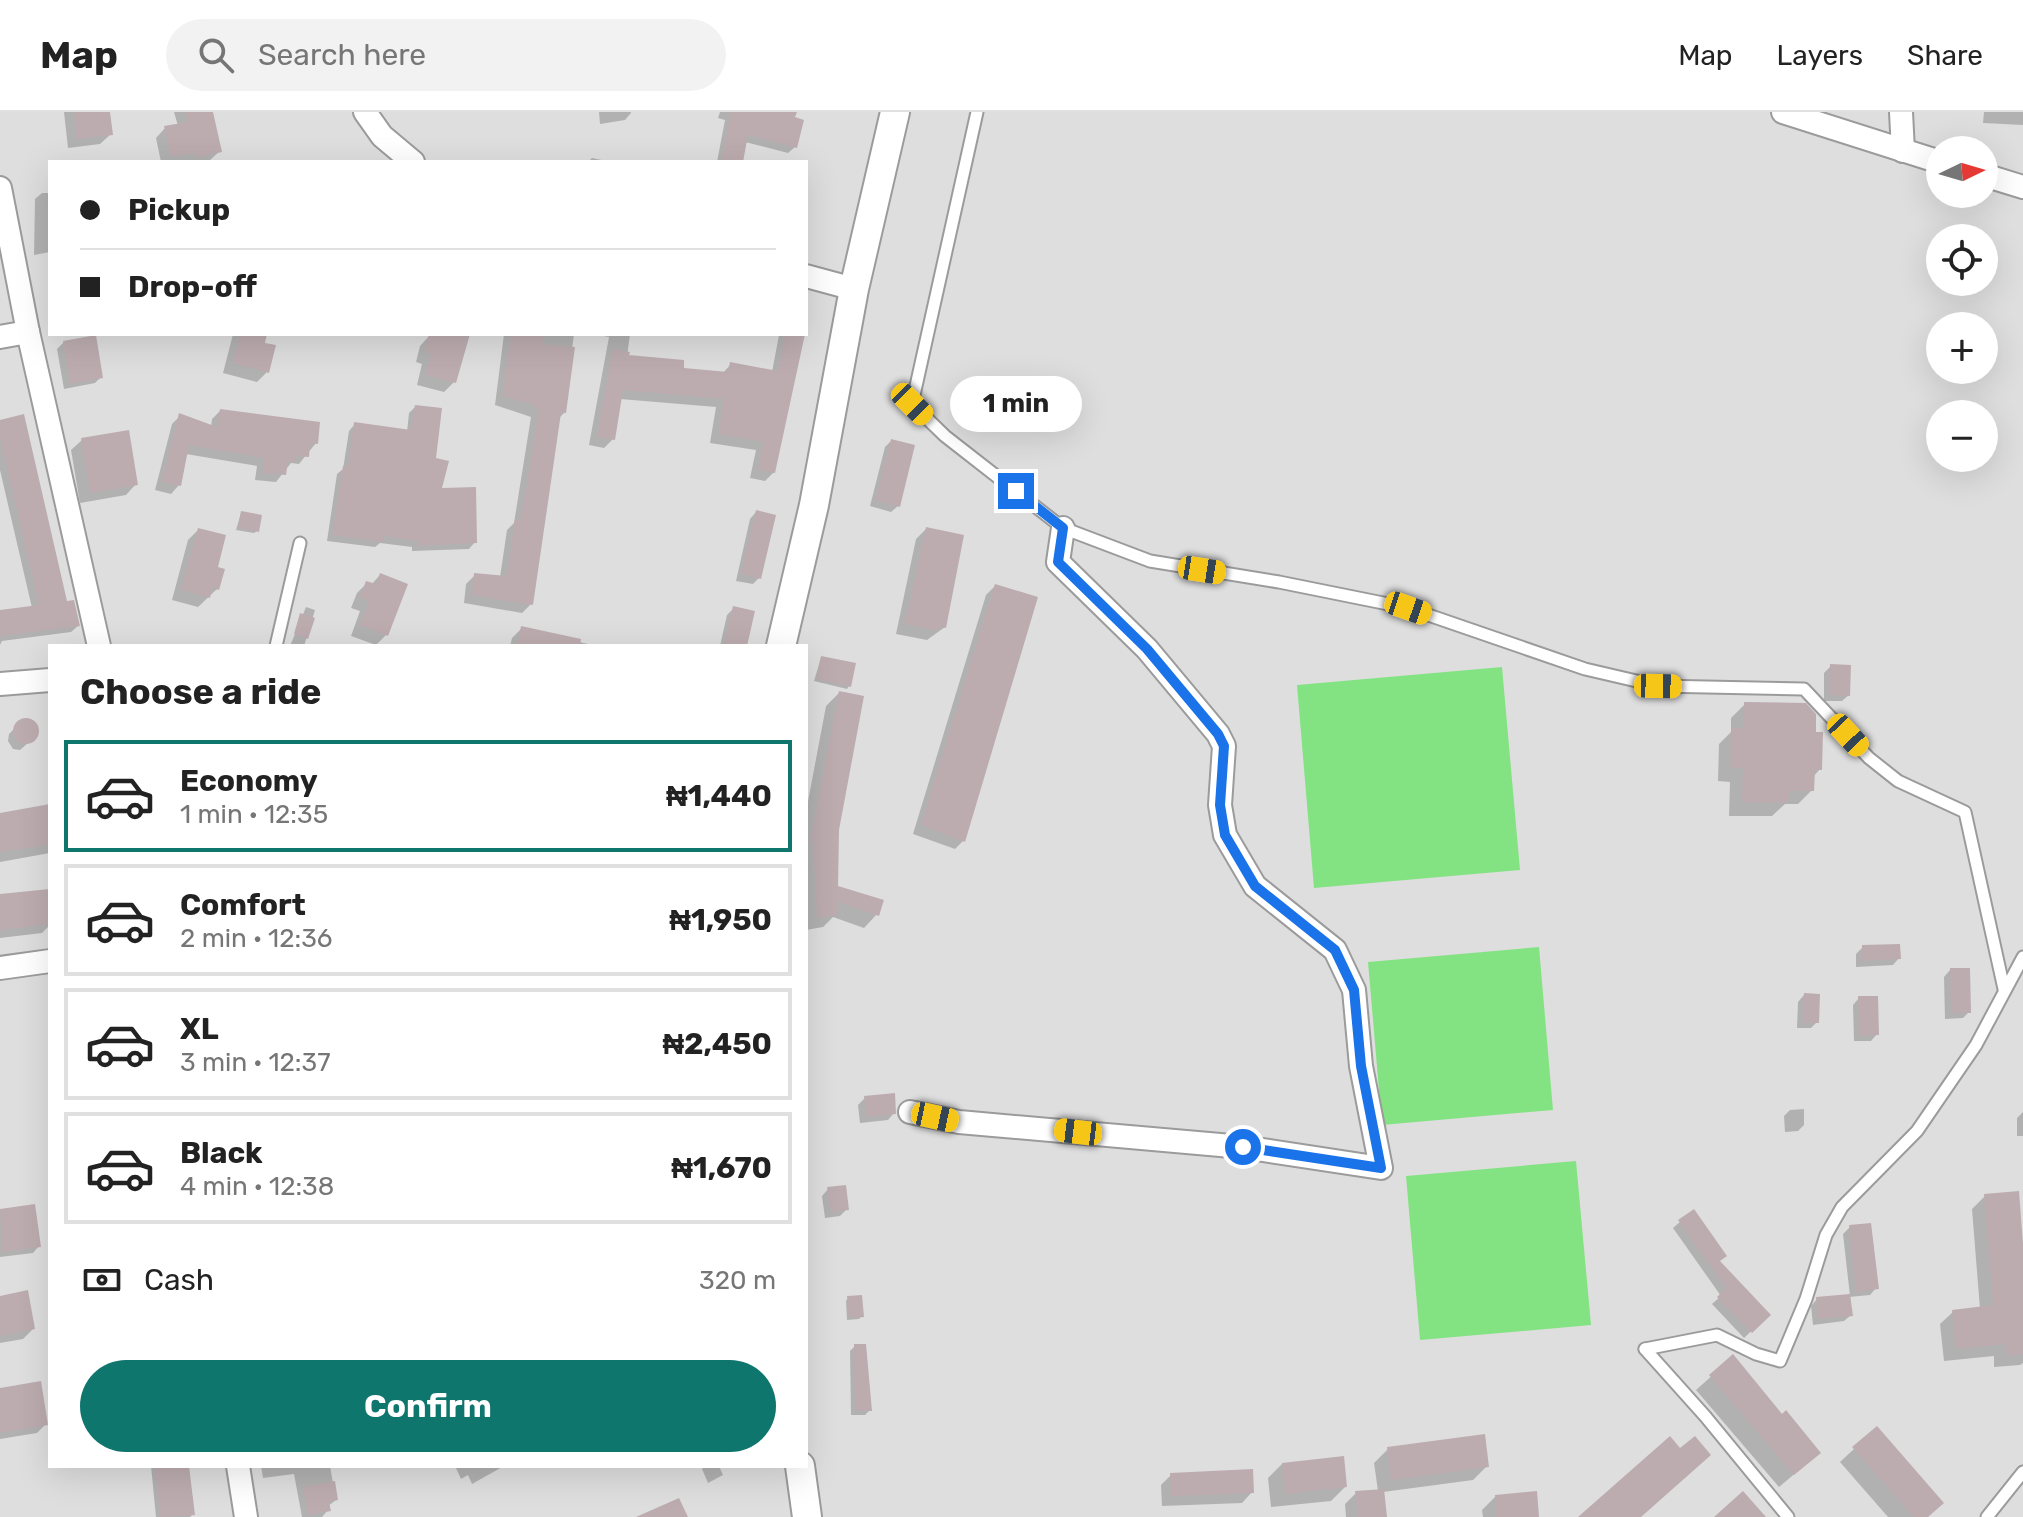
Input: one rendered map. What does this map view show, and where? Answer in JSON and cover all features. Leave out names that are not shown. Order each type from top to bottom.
[{"type":"street","points":[[365,112],[382,136],[411,160]]},
{"type":"street","points":[[781,644],[814,505],[854,289],[895,112]]},
{"type":"street","points":[[1783,112],[1926,158]]},
{"type":"street","points":[[1901,112],[1903,151]]},
{"type":"street","points":[[1998,179],[2023,187]]},
{"type":"street","points":[[0,188],[28,332],[99,644]]},
{"type":"street","points":[[808,277],[854,289]]},
{"type":"street","points":[[0,337],[28,332]]},
{"type":"street","points":[[910,1112],[959,1122],[1243,1147],[1381,1168],[1361,1066],[1354,990],[1335,950],[1255,886],[1225,835],[1220,805],[1224,746],[1218,734],[1147,649],[1058,562],[1063,528]]},
{"type":"street","points":[[0,684],[48,680]]},
{"type":"street","points":[[0,968],[48,961]]},
{"type":"street","points":[[238,1468],[246,1517]]},
{"type":"street","points":[[800,1468],[807,1517]]},
{"type":"lane","points":[[977,112],[912,404],[945,436],[1063,528],[1150,561],[1279,582],[1408,608],[1585,669],[1658,686],[1804,689],[1869,758],[1898,781],[1965,812],[2004,989]]},
{"type":"lane","points":[[276,644],[300,543]]},
{"type":"lane","points":[[1788,1517],[1645,1349],[1717,1335],[1756,1354],[1780,1361],[1806,1299],[1826,1235],[1842,1207],[1917,1131],[1976,1045],[2023,957]]},
{"type":"lane","points":[[1987,1517],[2023,1472]]},
{"type":"shaded area","points":[[0,112],[2023,112],[2023,1517],[0,1517]]},
{"type":"green space","points":[[1502,667],[1520,870],[1314,888],[1297,685]]},
{"type":"green space","points":[[1539,947],[1553,1110],[1382,1125],[1368,962]]},
{"type":"green space","points":[[1576,1161],[1591,1325],[1420,1340],[1406,1176]]},
{"type":"building","points":[[74,112],[110,112],[113,135],[77,139]]},
{"type":"building","points":[[185,112],[213,112],[222,152],[196,158],[194,153],[171,157],[164,126],[188,122]]},
{"type":"building","points":[[731,112],[797,112],[795,117],[804,120],[797,148],[748,135],[743,160],[721,160]]},
{"type":"building","points":[[96,336],[103,378],[70,384],[63,341]]},
{"type":"building","points":[[240,336],[267,336],[265,343],[276,345],[269,373],[233,363]]},
{"type":"building","points":[[429,336],[469,336],[456,383],[426,375],[431,354],[425,352]]},
{"type":"building","points":[[511,336],[544,336],[543,344],[575,347],[566,413],[561,413],[533,605],[472,595],[474,573],[507,576],[515,519],[521,520],[539,409],[534,408],[535,405],[503,396]]},
{"type":"building","points":[[785,336],[805,336],[775,473],[758,470],[764,442],[718,434],[724,399],[623,390],[615,440],[597,437],[613,349],[630,352],[629,355],[684,360],[684,368],[728,372],[730,362],[778,371]]},
{"type":"building","points":[[415,405],[442,408],[436,458],[449,461],[442,488],[476,487],[477,543],[417,546],[418,541],[384,536],[383,542],[332,535],[343,466],[348,467],[354,422],[411,430]]},
{"type":"building","points":[[220,409],[320,422],[318,444],[310,443],[309,457],[296,456],[296,462],[288,461],[286,475],[262,473],[264,458],[189,445],[181,486],[162,482],[179,413],[217,427]]},
{"type":"building","points":[[24,414],[67,601],[74,600],[80,626],[0,636],[0,610],[39,605],[0,437],[0,420]]},
{"type":"building","points":[[129,430],[138,485],[90,493],[81,438]]},
{"type":"building","points":[[891,439],[915,445],[900,507],[875,500]]},
{"type":"building","points":[[756,510],[776,515],[761,579],[741,574]]},
{"type":"building","points":[[241,511],[262,515],[259,532],[238,528]]},
{"type":"building","points":[[926,527],[964,535],[946,628],[940,626],[939,631],[905,624]]},
{"type":"building","points":[[198,528],[226,535],[218,567],[225,569],[219,590],[212,588],[210,598],[181,590]]},
{"type":"building","points":[[380,573],[408,584],[388,636],[360,625],[369,601],[360,597],[366,581],[376,584]]},
{"type":"building","points":[[995,584],[1038,597],[965,842],[921,825]]},
{"type":"building","points":[[733,606],[755,611],[747,644],[724,644]]},
{"type":"building","points":[[300,613],[315,618],[308,639],[294,634]]},
{"type":"building","points":[[521,626],[581,639],[580,644],[517,644]]},
{"type":"building","points":[[821,656],[856,663],[851,687],[816,679]]},
{"type":"building","points":[[1830,664],[1851,665],[1850,696],[1829,695]]},
{"type":"building","points":[[839,691],[864,696],[839,830],[838,886],[884,900],[879,916],[838,902],[838,915],[817,918],[813,841],[810,842]]},
{"type":"building","points":[[1744,702],[1806,703],[1816,714],[1816,732],[1823,732],[1822,770],[1815,770],[1814,791],[1789,791],[1788,803],[1742,802],[1743,768],[1731,768],[1732,728],[1744,728]]},
{"type":"building","points":[[26,718],[35,722],[39,731],[35,740],[26,744],[17,740],[13,731],[17,722]]},
{"type":"building","points":[[48,804],[48,844],[0,852],[0,813]]},
{"type":"building","points":[[48,889],[48,924],[0,930],[0,894]]},
{"type":"building","points":[[1900,944],[1901,959],[1862,961],[1862,945]]},
{"type":"building","points":[[1950,968],[1970,968],[1971,1013],[1951,1013]]},
{"type":"building","points":[[1804,993],[1820,994],[1819,1023],[1803,1023]]},
{"type":"building","points":[[1858,996],[1878,996],[1879,1035],[1860,1036]]},
{"type":"building","points":[[895,1093],[896,1114],[866,1117],[864,1096]]},
{"type":"building","points":[[846,1185],[849,1210],[831,1212],[827,1187]]},
{"type":"building","points":[[2019,1191],[2023,1244],[2023,1354],[2007,1356],[2006,1344],[1956,1349],[1952,1310],[1993,1305],[1984,1194]]},
{"type":"building","points":[[35,1204],[41,1247],[2,1252],[0,1209]]},
{"type":"building","points":[[1694,1209],[1727,1256],[1720,1261],[1771,1315],[1752,1333],[1717,1297],[1726,1288],[1678,1220]]},
{"type":"building","points":[[1871,1223],[1879,1289],[1856,1292],[1849,1225]]},
{"type":"building","points":[[28,1290],[35,1329],[0,1336],[0,1296]]},
{"type":"building","points":[[1850,1294],[1853,1316],[1818,1319],[1816,1297]]},
{"type":"building","points":[[862,1295],[864,1317],[849,1318],[847,1296]]},
{"type":"building","points":[[854,1344],[866,1344],[872,1411],[855,1411]]},
{"type":"building","points":[[1733,1354],[1782,1414],[1786,1410],[1821,1453],[1794,1475],[1709,1375]]},
{"type":"building","points":[[41,1381],[48,1425],[0,1433],[0,1388]]},
{"type":"building","points":[[1877,1426],[1944,1503],[1928,1517],[1914,1517],[1852,1447]]},
{"type":"building","points":[[1485,1434],[1489,1467],[1391,1480],[1387,1447]]},
{"type":"building","points":[[1670,1436],[1680,1448],[1695,1436],[1711,1455],[1641,1517],[1578,1517]]},
{"type":"building","points":[[1344,1456],[1347,1487],[1285,1494],[1282,1463]]},
{"type":"building","points":[[155,1468],[189,1468],[195,1515],[160,1517]]},
{"type":"building","points":[[1253,1469],[1254,1493],[1171,1496],[1170,1473]]},
{"type":"building","points":[[335,1481],[338,1500],[329,1502],[331,1511],[308,1515],[303,1487]]},
{"type":"building","points":[[1384,1489],[1387,1517],[1358,1517],[1355,1491]]},
{"type":"building","points":[[1537,1491],[1539,1517],[1496,1517],[1495,1495]]},
{"type":"building","points":[[1743,1491],[1766,1517],[1714,1517]]},
{"type":"building","points":[[679,1498],[688,1517],[636,1517]]},
{"type":"route","points":[[1016,491],[1063,528],[1058,562],[1147,649],[1218,734],[1224,746],[1220,805],[1225,835],[1255,886],[1335,950],[1354,990],[1361,1066],[1381,1168],[1243,1147]]}]
